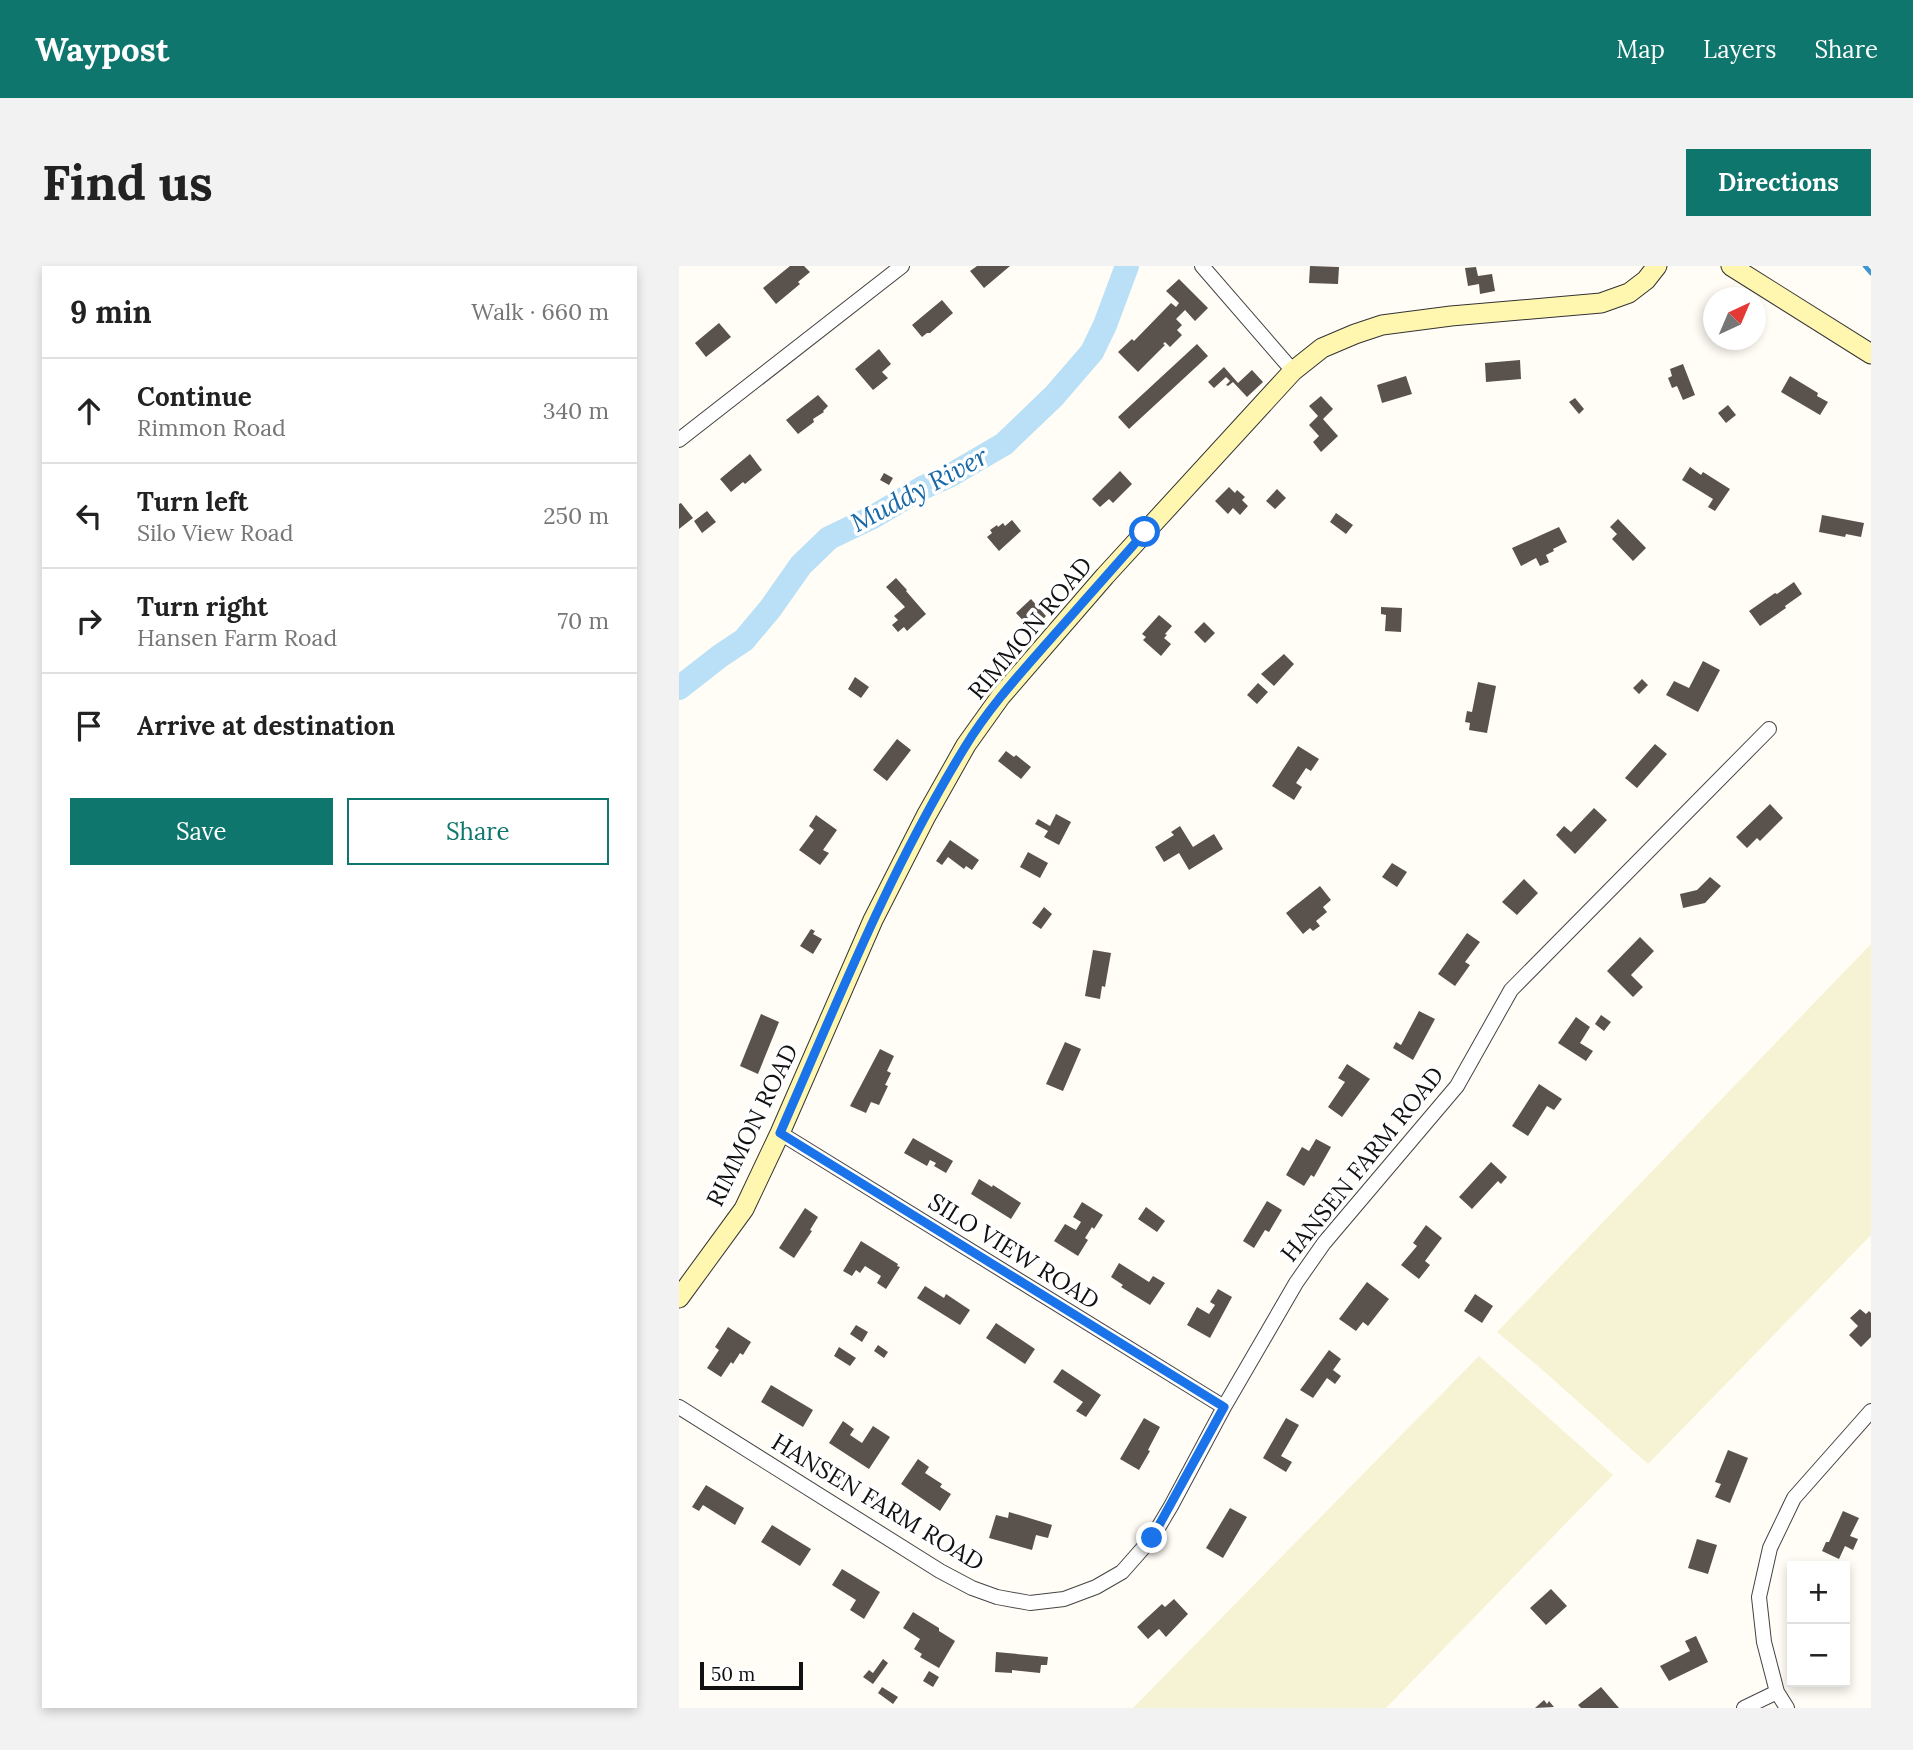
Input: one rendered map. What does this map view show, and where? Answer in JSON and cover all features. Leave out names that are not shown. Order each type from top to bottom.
[{"type":"street","points":[[679,440],[902,266]]},
{"type":"street","points":[[1202,266],[1293,371]]},
{"type":"street","name":"RIMMON ROAD","points":[[679,1298],[744,1209],[873,920],[966,745],[1001,696],[1105,576],[1293,371],[1322,348],[1382,326],[1601,303],[1629,293],[1646,280],[1657,266]]},
{"type":"street","points":[[1731,266],[1871,354]]},
{"type":"street","name":"HANSEN FARM ROAD","points":[[679,1407],[940,1571],[972,1588],[997,1597],[1030,1603],[1064,1599],[1096,1587],[1122,1572],[1152,1538],[1296,1283],[1324,1243],[1457,1086],[1511,990],[1769,729]]},
{"type":"street","name":"SILO VIEW ROAD","points":[[780,1133],[1224,1407]]},
{"type":"street","points":[[1787,1708],[1777,1692],[1764,1642],[1759,1597],[1770,1548],[1794,1498],[1871,1411]]},
{"type":"street","points":[[1744,1708],[1777,1692]]},
{"type":"shaded area","points":[[1871,944],[1871,1235],[1648,1464],[1497,1332]]},
{"type":"shaded area","points":[[1479,1356],[1613,1475],[1386,1708],[1133,1708]]},
{"type":"building","points":[[790,266],[804,266],[810,272],[776,304],[763,288]]},
{"type":"building","points":[[977,266],[1010,266],[984,288],[970,271]]},
{"type":"building","points":[[1310,266],[1339,267],[1338,284],[1309,283]]},
{"type":"building","points":[[1476,267],[1478,276],[1492,274],[1495,291],[1480,294],[1479,284],[1468,286],[1465,268]]},
{"type":"building","points":[[1179,279],[1208,308],[1195,321],[1185,310],[1176,319],[1182,325],[1177,330],[1182,335],[1170,347],[1165,342],[1138,372],[1118,352],[1132,339],[1134,341],[1171,303],[1176,307],[1179,303],[1166,291]]},
{"type":"building","points":[[942,300],[953,313],[922,337],[912,325]]},
{"type":"building","points":[[719,323],[731,337],[706,357],[695,343]]},
{"type":"building","points":[[1197,344],[1208,356],[1129,429],[1118,417]]},
{"type":"building","points":[[879,349],[891,364],[882,372],[888,378],[873,390],[855,369]]},
{"type":"building","points":[[1520,360],[1521,379],[1486,382],[1485,363]]},
{"type":"building","points":[[1683,364],[1695,395],[1683,400],[1677,386],[1672,388],[1668,378],[1672,376],[1670,369]]},
{"type":"building","points":[[1224,367],[1238,383],[1252,370],[1263,382],[1247,397],[1233,382],[1226,385],[1230,381],[1226,377],[1214,388],[1208,382]]},
{"type":"building","points":[[1406,376],[1412,394],[1382,403],[1377,385]]},
{"type":"building","points":[[1790,376],[1828,402],[1820,415],[1781,392]]},
{"type":"building","points":[[818,395],[828,406],[813,419],[814,422],[798,434],[786,420]]},
{"type":"building","points":[[1321,396],[1333,409],[1323,419],[1338,436],[1321,452],[1313,442],[1319,436],[1309,425],[1318,416],[1309,406]]},
{"type":"building","points":[[1575,398],[1584,409],[1579,414],[1569,402]]},
{"type":"building","points":[[1728,405],[1736,415],[1726,423],[1718,413]]},
{"type":"building","points":[[750,454],[762,470],[731,492],[720,479]]},
{"type":"building","points":[[1690,467],[1730,489],[1715,511],[1708,507],[1713,499],[1682,480]]},
{"type":"building","points":[[1120,471],[1132,484],[1113,503],[1109,499],[1100,507],[1092,499]]},
{"type":"building","points":[[884,473],[893,478],[889,485],[880,480]]},
{"type":"building","points":[[1229,487],[1245,497],[1242,500],[1248,506],[1240,515],[1233,508],[1228,514],[1215,501]]},
{"type":"building","points":[[1277,489],[1286,498],[1275,509],[1266,501]]},
{"type":"building","points":[[681,503],[693,518],[679,529],[679,504]]},
{"type":"building","points":[[707,511],[716,522],[702,533],[694,521]]},
{"type":"building","points":[[1336,513],[1353,525],[1346,534],[1330,522]]},
{"type":"building","points":[[1822,515],[1864,523],[1861,537],[1819,532]]},
{"type":"building","points":[[1618,519],[1646,548],[1633,561],[1612,539],[1617,534],[1610,527]]},
{"type":"building","points":[[1012,520],[1021,531],[999,551],[987,537],[992,533],[990,530],[997,525],[998,527],[1003,523],[1005,526]]},
{"type":"building","points":[[1559,527],[1567,542],[1546,555],[1549,562],[1540,566],[1536,558],[1521,566],[1512,548]]},
{"type":"building","points":[[896,578],[926,614],[907,631],[904,627],[898,632],[892,625],[898,620],[894,616],[905,607],[886,587]]},
{"type":"building","points":[[1794,582],[1802,594],[1760,626],[1749,611]]},
{"type":"building","points":[[1031,599],[1046,616],[1030,628],[1016,613]]},
{"type":"building","points":[[1381,607],[1402,608],[1401,632],[1385,631],[1386,615],[1381,614]]},
{"type":"building","points":[[1159,615],[1172,626],[1164,638],[1171,644],[1161,656],[1143,640],[1146,637],[1142,634]]},
{"type":"building","points":[[1204,622],[1215,633],[1205,643],[1194,632]]},
{"type":"building","points":[[1284,654],[1294,664],[1274,686],[1261,674]]},
{"type":"building","points":[[1703,661],[1720,670],[1698,712],[1666,695],[1674,681],[1689,688]]},
{"type":"building","points":[[855,677],[869,687],[861,698],[848,689]]},
{"type":"building","points":[[1642,679],[1648,685],[1639,694],[1633,688]]},
{"type":"building","points":[[1478,682],[1496,686],[1487,733],[1469,730],[1470,723],[1465,722],[1467,711],[1472,712]]},
{"type":"building","points":[[1258,683],[1268,692],[1257,704],[1247,695]]},
{"type":"building","points":[[897,739],[911,750],[887,781],[873,770]]},
{"type":"building","points":[[1655,744],[1667,754],[1637,788],[1625,778]]},
{"type":"building","points":[[1298,746],[1319,759],[1311,771],[1306,768],[1296,783],[1302,787],[1294,800],[1272,786]]},
{"type":"building","points":[[1006,751],[1031,767],[1021,779],[998,761]]},
{"type":"building","points":[[1770,804],[1783,818],[1760,841],[1757,838],[1747,848],[1736,837]]},
{"type":"building","points":[[1594,808],[1607,820],[1575,854],[1556,835],[1564,826],[1571,832]]},
{"type":"building","points":[[1056,814],[1071,822],[1059,845],[1044,837],[1048,831],[1035,824],[1038,819],[1050,826]]},
{"type":"building","points":[[816,815],[837,830],[823,850],[829,853],[820,865],[799,850],[814,830],[809,826]]},
{"type":"building","points":[[1180,826],[1193,847],[1214,834],[1223,849],[1189,870],[1179,853],[1164,862],[1155,847],[1174,835],[1171,832]]},
{"type":"building","points":[[950,840],[979,860],[972,870],[966,866],[964,869],[948,857],[942,865],[936,861]]},
{"type":"building","points":[[1028,852],[1048,863],[1040,878],[1020,867]]},
{"type":"building","points":[[1392,863],[1407,872],[1397,887],[1382,877]]},
{"type":"building","points":[[1710,877],[1721,886],[1705,903],[1683,908],[1680,894],[1697,890]]},
{"type":"building","points":[[1524,879],[1538,893],[1517,915],[1502,902]]},
{"type":"building","points":[[1320,886],[1331,900],[1323,907],[1327,912],[1316,921],[1320,926],[1313,931],[1310,928],[1303,934],[1286,913]]},
{"type":"building","points":[[1044,907],[1052,914],[1041,929],[1032,923]]},
{"type":"building","points":[[811,929],[815,931],[813,934],[822,939],[813,954],[800,946]]},
{"type":"building","points":[[1467,933],[1480,942],[1465,962],[1470,965],[1455,986],[1438,974]]},
{"type":"building","points":[[1640,937],[1654,951],[1631,975],[1643,987],[1633,997],[1607,971]]},
{"type":"building","points":[[1093,950],[1111,953],[1100,999],[1085,996]]},
{"type":"building","points":[[1419,1011],[1435,1019],[1413,1060],[1393,1048],[1396,1042],[1401,1045]]},
{"type":"building","points":[[761,1014],[779,1022],[758,1074],[740,1066]]},
{"type":"building","points":[[1601,1015],[1611,1022],[1604,1031],[1595,1024]]},
{"type":"building","points":[[1576,1017],[1590,1027],[1580,1043],[1593,1051],[1586,1061],[1558,1043]]},
{"type":"building","points":[[1065,1042],[1081,1049],[1063,1091],[1046,1084]]},
{"type":"building","points":[[880,1049],[894,1056],[887,1071],[891,1073],[879,1105],[871,1102],[866,1113],[850,1106]]},
{"type":"building","points":[[1347,1064],[1370,1079],[1342,1117],[1328,1107],[1345,1082],[1338,1078]]},
{"type":"building","points":[[1539,1084],[1562,1099],[1554,1110],[1547,1106],[1528,1136],[1512,1126]]},
{"type":"building","points":[[913,1138],[953,1161],[946,1173],[934,1166],[936,1163],[930,1160],[927,1166],[904,1153]]},
{"type":"building","points":[[1316,1139],[1331,1147],[1314,1177],[1311,1175],[1304,1186],[1286,1175],[1302,1147],[1309,1151]]},
{"type":"building","points":[[1491,1162],[1507,1177],[1501,1184],[1498,1181],[1472,1209],[1459,1197]]},
{"type":"building","points":[[979,1179],[1021,1203],[1011,1219],[971,1194]]},
{"type":"building","points":[[1267,1201],[1282,1210],[1269,1232],[1265,1230],[1254,1248],[1243,1241]]},
{"type":"building","points":[[1082,1202],[1103,1215],[1085,1238],[1088,1240],[1078,1256],[1054,1241],[1065,1224],[1076,1230],[1081,1222],[1073,1217]]},
{"type":"building","points":[[1146,1207],[1165,1221],[1157,1232],[1138,1219]]},
{"type":"building","points":[[805,1208],[818,1217],[794,1258],[779,1248]]},
{"type":"building","points":[[1426,1225],[1442,1238],[1425,1261],[1430,1265],[1419,1279],[1401,1265],[1417,1246],[1413,1243]]},
{"type":"building","points":[[861,1241],[900,1267],[886,1289],[877,1283],[881,1276],[865,1266],[860,1273],[856,1270],[852,1276],[843,1271]]},
{"type":"building","points":[[1119,1263],[1149,1282],[1153,1276],[1165,1283],[1150,1305],[1121,1287],[1123,1285],[1111,1277]]},
{"type":"building","points":[[1367,1282],[1389,1299],[1368,1326],[1363,1322],[1356,1331],[1339,1319]]},
{"type":"building","points":[[925,1286],[944,1298],[946,1294],[970,1310],[960,1325],[917,1298]]},
{"type":"building","points":[[1218,1289],[1232,1297],[1210,1338],[1187,1325],[1197,1307],[1209,1314],[1215,1305],[1210,1302]]},
{"type":"building","points":[[1475,1294],[1493,1306],[1482,1323],[1464,1311]]},
{"type":"building","points":[[1860,1309],[1866,1314],[1869,1311],[1871,1313],[1871,1337],[1861,1347],[1849,1335],[1858,1326],[1850,1318]]},
{"type":"building","points":[[996,1323],[1035,1349],[1025,1364],[986,1338]]},
{"type":"building","points":[[856,1325],[868,1332],[862,1342],[850,1334]]},
{"type":"building","points":[[728,1327],[751,1342],[743,1355],[740,1353],[733,1364],[731,1362],[721,1377],[707,1368],[719,1350],[715,1347]]},
{"type":"building","points":[[878,1345],[888,1352],[884,1358],[874,1351]]},
{"type":"building","points":[[839,1347],[856,1358],[850,1366],[834,1356]]},
{"type":"building","points":[[1329,1350],[1341,1359],[1333,1370],[1341,1376],[1335,1384],[1327,1378],[1313,1398],[1300,1390]]},
{"type":"building","points":[[1062,1369],[1101,1395],[1086,1417],[1076,1411],[1083,1402],[1053,1382]]},
{"type":"building","points":[[771,1385],[813,1410],[803,1427],[761,1402]]},
{"type":"building","points":[[1144,1418],[1160,1427],[1139,1470],[1120,1459]]},
{"type":"building","points":[[1286,1418],[1299,1425],[1281,1456],[1292,1462],[1286,1472],[1263,1458]]},
{"type":"building","points":[[843,1421],[854,1429],[850,1435],[862,1443],[873,1426],[890,1437],[869,1469],[829,1443]]},
{"type":"building","points":[[1728,1450],[1748,1458],[1730,1503],[1715,1497],[1721,1484],[1715,1482]]},
{"type":"building","points":[[918,1459],[929,1467],[925,1473],[942,1484],[940,1487],[951,1494],[940,1511],[901,1484]]},
{"type":"building","points":[[706,1485],[744,1508],[735,1525],[703,1505],[699,1511],[692,1507]]},
{"type":"building","points":[[1230,1508],[1247,1517],[1223,1558],[1206,1548]]},
{"type":"building","points":[[1843,1511],[1859,1518],[1850,1536],[1858,1539],[1853,1550],[1845,1546],[1839,1559],[1822,1551]]},
{"type":"building","points":[[1009,1512],[1052,1525],[1048,1538],[1036,1535],[1032,1550],[989,1538],[996,1515],[1008,1518]]},
{"type":"building","points":[[772,1525],[811,1549],[800,1566],[761,1542]]},
{"type":"building","points":[[1697,1539],[1717,1545],[1708,1574],[1688,1568]]},
{"type":"building","points":[[842,1569],[880,1592],[864,1619],[850,1610],[856,1600],[832,1585]]},
{"type":"building","points":[[1551,1589],[1567,1606],[1546,1625],[1530,1608]]},
{"type":"building","points":[[1174,1599],[1188,1614],[1166,1637],[1159,1629],[1148,1639],[1137,1627],[1162,1604],[1165,1607]]},
{"type":"building","points":[[913,1612],[955,1641],[939,1668],[920,1657],[922,1654],[914,1649],[920,1639],[903,1628]]},
{"type":"building","points":[[1696,1636],[1708,1662],[1669,1681],[1660,1666],[1690,1651],[1685,1641]]},
{"type":"building","points":[[996,1652],[1048,1657],[1047,1665],[1041,1665],[1040,1673],[1012,1670],[1012,1673],[995,1672]]},
{"type":"building","points":[[883,1659],[888,1663],[873,1684],[863,1677],[869,1670],[873,1673]]},
{"type":"building","points":[[929,1671],[939,1677],[933,1687],[923,1681]]},
{"type":"building","points":[[882,1687],[898,1697],[893,1704],[878,1693]]},
{"type":"building","points":[[1601,1687],[1619,1708],[1581,1708],[1578,1705]]},
{"type":"building","points":[[1544,1700],[1547,1704],[1549,1701],[1554,1707],[1535,1708]]},
{"type":"waterway","name":"Muddy River","points":[[679,688],[744,640],[801,565],[829,538],[873,517],[1004,444],[1054,396],[1092,352],[1127,266]]},
{"type":"waterway","points":[[1865,266],[1871,273]]},
{"type":"route","points":[[1145,532],[1001,696],[966,745],[873,920],[780,1133],[1224,1407],[1152,1538]]}]
